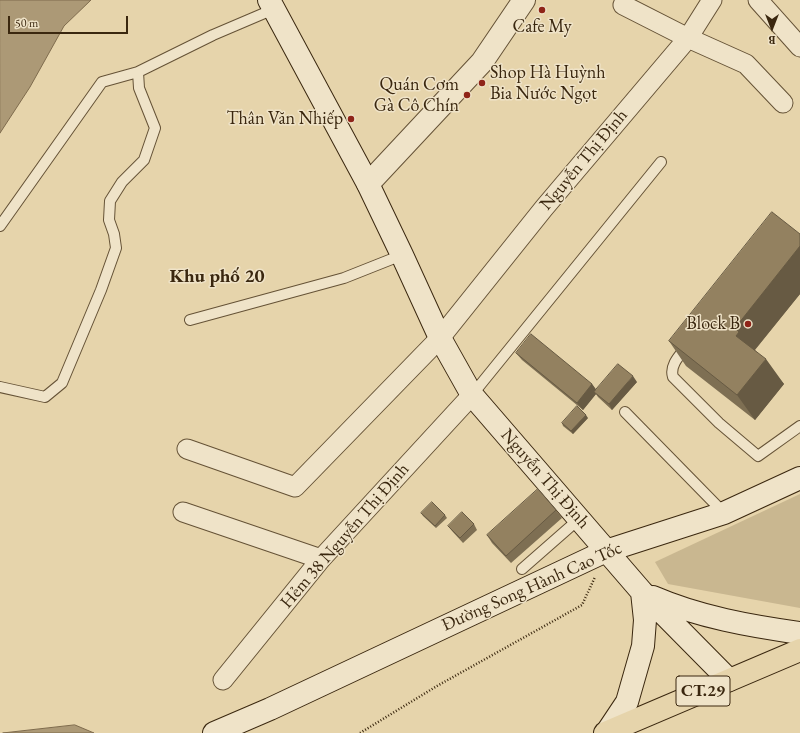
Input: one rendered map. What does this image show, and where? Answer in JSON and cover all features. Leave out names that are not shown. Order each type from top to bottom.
[{"type":"highway","name":"CT.29","points":[[606,732],[800,650]]},
{"type":"main road","points":[[368,184],[482,62],[524,0]]},
{"type":"main road","name":"Nguyễn Thị Định","points":[[272,4],[368,184],[440,338],[472,395],[642,592],[729,680]]},
{"type":"main road","name":"Đường Song Hành Cao Tốc","points":[[214,733],[270,709],[606,551],[724,513],[800,478]]},
{"type":"main road","points":[[642,592],[678,608],[733,622],[800,633]]},
{"type":"main road","points":[[606,732],[627,702],[643,646],[645,620],[642,592]]},
{"type":"street","name":"Nguyễn Thị Định","points":[[440,338],[544,208],[688,38],[712,0]]},
{"type":"street","points":[[758,0],[800,47]]},
{"type":"street","points":[[623,5],[688,38],[746,64],[783,102]]},
{"type":"street","points":[[187,449],[295,487],[440,338]]},
{"type":"street","name":"Hẻm 38 Nguyễn Thị Định","points":[[223,680],[321,560],[472,395]]},
{"type":"street","points":[[183,512],[321,560]]},
{"type":"lane","points":[[0,226],[102,82],[138,72],[272,4]]},
{"type":"lane","points":[[0,387],[45,397],[62,383],[116,248],[114,234],[109,220],[110,201],[122,182],[144,160],[155,128],[139,88],[138,72]]},
{"type":"lane","points":[[472,395],[661,162]]},
{"type":"lane","points":[[190,320],[344,278],[402,255]]},
{"type":"lane","points":[[692,341],[677,359],[672,368],[672,377],[720,423],[758,456],[800,426]]},
{"type":"lane","points":[[624,412],[724,513]]},
{"type":"lane","points":[[522,568],[579,519]]},
{"type":"path","points":[[360,733],[437,686],[582,605],[606,551]]},
{"type":"shaded area","points":[[0,0],[91,0],[64,26],[30,87],[0,133]]},
{"type":"shaded area","points":[[800,494],[800,608],[668,584],[655,562]]},
{"type":"shaded area","points":[[75,725],[94,733],[3,733]]},
{"type":"building","points":[[772,212],[800,234],[800,246],[735,328],[739,332],[736,336],[766,359],[737,395],[669,341]]},
{"type":"building","points":[[531,334],[592,384],[577,403],[516,353]]},
{"type":"building","points":[[618,364],[633,376],[609,404],[594,392]]},
{"type":"building","points":[[577,406],[586,415],[571,431],[562,423]]},
{"type":"building","points":[[538,489],[556,510],[506,556],[487,535]]},
{"type":"building","points":[[432,502],[445,515],[435,526],[421,513]]},
{"type":"building","points":[[462,512],[474,524],[460,538],[448,526]]},
{"type":"place","name":"Cafe My","points":[[542,10]]},
{"type":"place","name":"Shop Hà Huỳnh Bia Nước Ngọt","points":[[482,83]]},
{"type":"place","name":"Quán Cơm Gà Cô Chín","points":[[467,95]]},
{"type":"place","name":"Thân Văn Nhiếp","points":[[351,119]]},
{"type":"place","name":"Block B","points":[[748,324]]},
{"type":"district","name":"Khu phố 20","points":[[217,277]]}]
